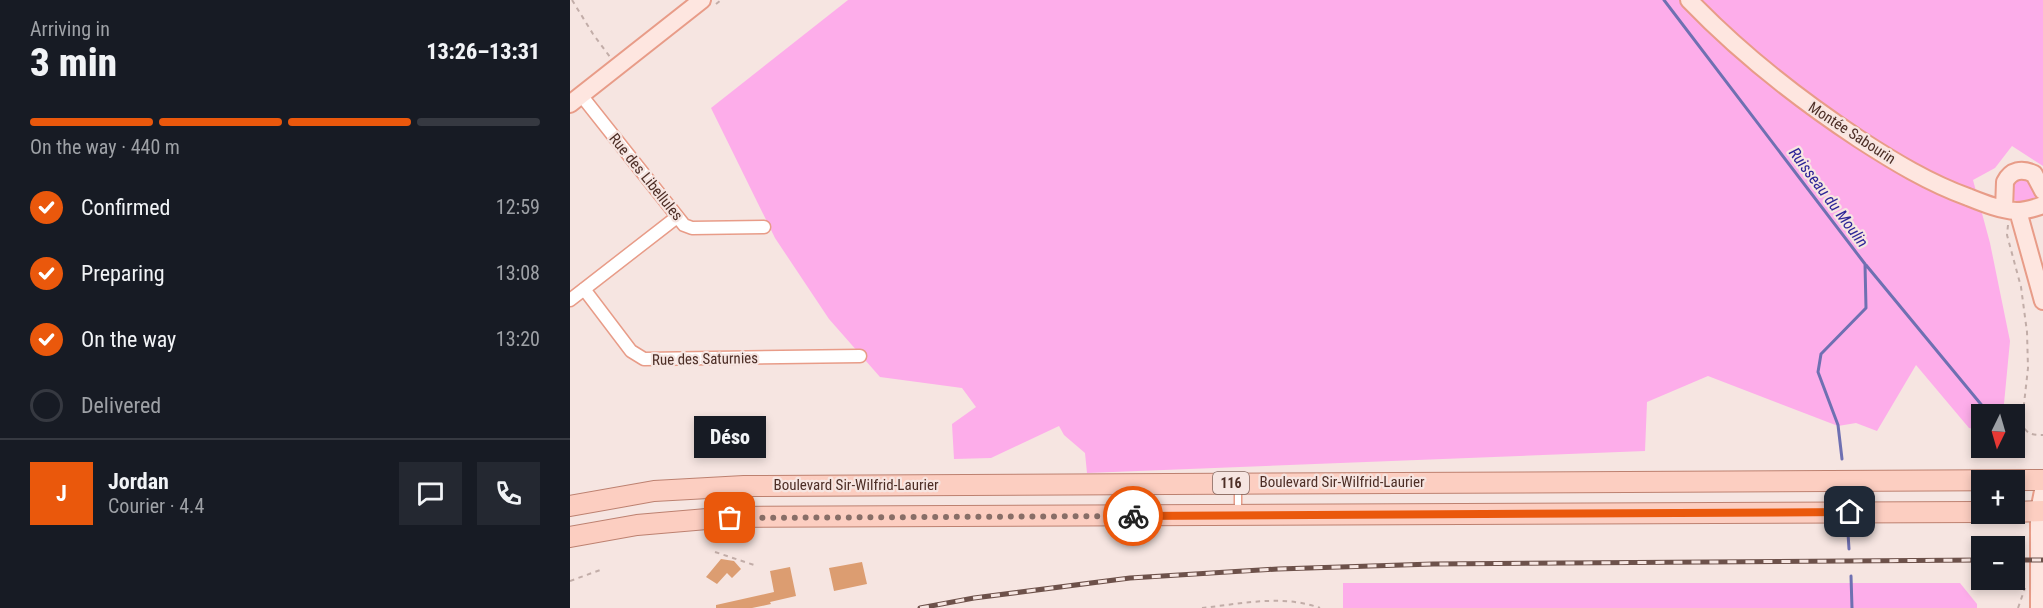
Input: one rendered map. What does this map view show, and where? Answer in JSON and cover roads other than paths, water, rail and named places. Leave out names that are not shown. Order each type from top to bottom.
[{"type":"main road","name":"Boulevard Sir-Wilfrid-Laurier","points":[[570,506],[637,493],[708,487],[2043,480]]},
{"type":"main road","points":[[2025,512],[2041,511]]},
{"type":"main road","name":"116","points":[[570,537],[644,524],[724,518],[1971,512]]},
{"type":"street","points":[[575,100],[702,0]]},
{"type":"street","name":"Montée Sabourin","points":[[1689,0],[1768,74],[1828,118],[1885,155],[1933,182],[2010,215],[2043,203]]},
{"type":"street","name":"Rue des Libellules","points":[[575,100],[684,225],[692,228],[764,227]]},
{"type":"street","points":[[2043,203],[2034,174],[2023,170],[2014,172],[2005,182],[2010,215],[2043,301]]},
{"type":"street","points":[[570,300],[677,217]]},
{"type":"street","name":"Rue des Saturnies","points":[[584,289],[632,351],[644,359],[860,356]]},
{"type":"street","points":[[2039,608],[2043,490]]},
{"type":"lane","points":[[1238,483],[1238,516]]},
{"type":"waterway","name":"Ruisseau du Moulin","points":[[1664,0],[1865,264],[1866,308],[1821,354],[1818,372],[1838,425],[1842,459]]},
{"type":"waterway","points":[[1866,265],[1981,404]]},
{"type":"waterway","name":"Ruisseau du Moulin","points":[[1848,533],[1849,549]]},
{"type":"waterway","name":"Ruisseau du Moulin","points":[[1851,576],[1852,608]]},
{"type":"railway","points":[[920,608],[974,598],[1130,578],[1278,569],[1433,564],[1971,560]]},
{"type":"railway","points":[[2025,560],[2043,560]]},
{"type":"place","name":"Déso","points":[[730,518]]}]
